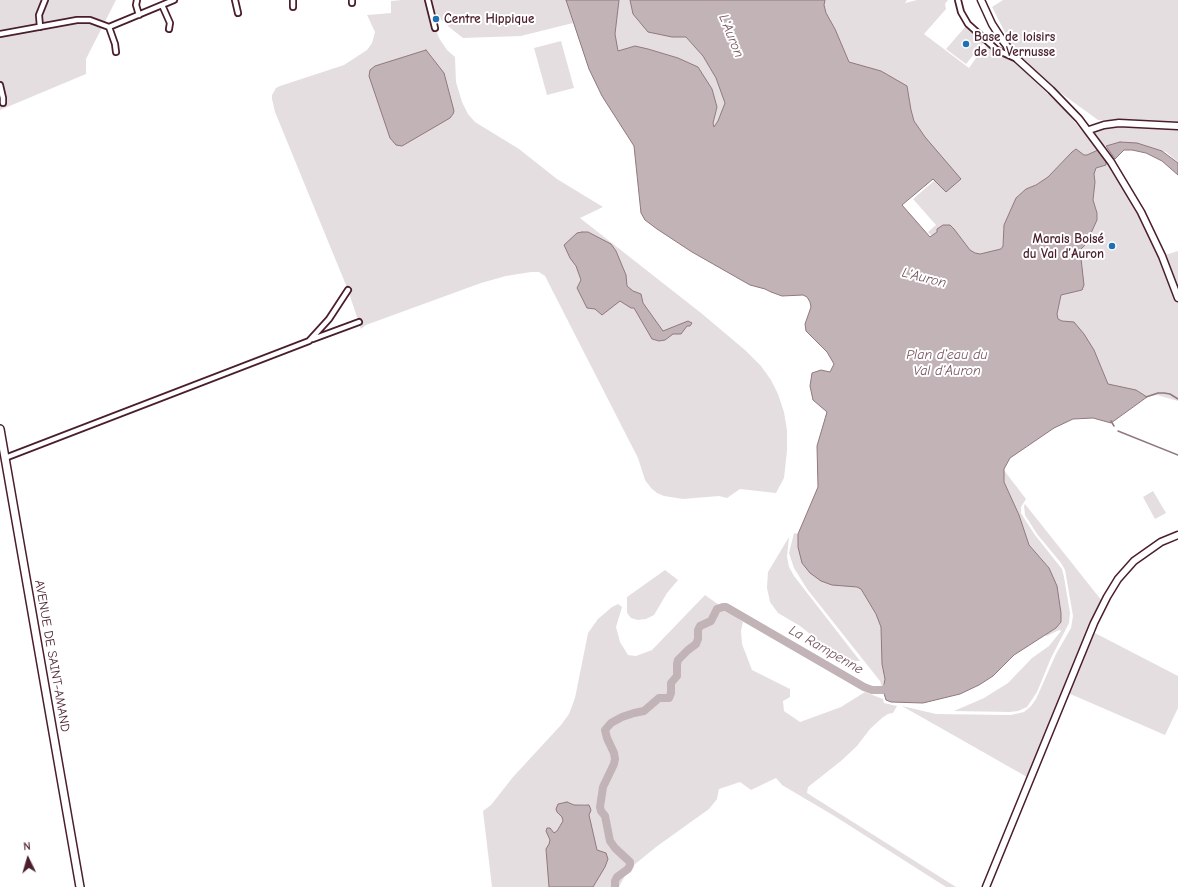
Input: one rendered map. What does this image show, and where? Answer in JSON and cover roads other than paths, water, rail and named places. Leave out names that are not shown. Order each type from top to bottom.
[{"type":"main road","name":"AVENUE DE SAINT-AMAND","points":[[0,429],[80,887]]},
{"type":"street","points":[[40,27],[38,16],[45,0]]},
{"type":"street","points":[[137,0],[136,5],[139,15]]},
{"type":"street","points":[[0,34],[85,20],[109,27],[174,0]]},
{"type":"street","points":[[235,0],[238,13]]},
{"type":"street","points":[[293,0],[293,7]]},
{"type":"street","points":[[428,0],[435,28]]},
{"type":"street","points":[[958,0],[968,24],[997,50],[1017,59]]},
{"type":"street","points":[[981,0],[992,24],[1017,59],[1066,105],[1089,130],[1112,162],[1141,212],[1162,256],[1178,298]]},
{"type":"street","points":[[162,5],[170,23],[169,29]]},
{"type":"street","points":[[109,27],[116,52]]},
{"type":"street","points":[[993,47],[1000,46],[1003,41]]},
{"type":"street","points":[[0,85],[3,103]]},
{"type":"street","points":[[1089,130],[1104,124],[1119,123],[1178,126]]},
{"type":"street","points":[[309,341],[329,318],[348,290]]},
{"type":"street","points":[[5,458],[359,322]]},
{"type":"street","points":[[986,887],[1094,623],[1107,597],[1118,579],[1134,561],[1161,542],[1178,535]]},
{"type":"water","name":"Plan d'eau du Val d'Auron","points":[[566,0],[619,0],[615,34],[618,51],[635,46],[678,58],[698,67],[712,89],[717,107],[713,123],[714,127],[725,103],[716,78],[703,56],[686,37],[672,37],[648,32],[633,14],[630,0],[825,0],[824,5],[826,13],[835,29],[849,62],[881,71],[907,86],[914,121],[925,137],[961,179],[946,192],[933,179],[902,205],[930,237],[943,225],[950,225],[970,250],[975,253],[980,254],[1001,249],[1003,246],[1004,225],[1016,198],[1026,189],[1036,185],[1048,177],[1076,149],[1084,155],[1098,150],[1106,162],[1106,165],[1096,168],[1094,174],[1095,182],[1093,200],[1097,213],[1097,220],[1086,244],[1080,250],[1084,285],[1082,290],[1061,295],[1057,314],[1058,319],[1062,321],[1074,322],[1084,334],[1094,350],[1108,384],[1136,390],[1147,397],[1111,423],[1093,418],[1073,419],[1054,428],[1010,458],[1004,469],[1004,482],[1019,515],[1029,545],[1049,568],[1057,586],[1061,622],[1056,628],[1014,655],[993,676],[979,685],[960,694],[923,703],[891,702],[886,700],[883,690],[885,679],[882,664],[881,627],[876,614],[861,589],[857,587],[832,585],[821,581],[810,573],[802,563],[798,547],[798,534],[818,487],[817,446],[827,412],[813,400],[810,386],[812,373],[821,370],[830,372],[834,364],[827,352],[806,331],[805,324],[811,307],[810,302],[807,297],[803,295],[782,296],[750,285],[692,252],[645,220],[641,213],[634,146],[602,96],[589,69]]},
{"type":"water","points":[[426,50],[444,73],[454,111],[450,118],[402,146],[396,145],[390,138],[369,76],[370,70],[375,66]]},
{"type":"water","points":[[1120,142],[1137,143],[1162,151],[1178,163],[1178,175],[1162,161],[1146,153],[1124,150],[1115,159],[1106,146]]},
{"type":"water","points":[[588,232],[611,244],[616,251],[626,275],[627,286],[633,291],[641,294],[643,303],[663,331],[688,321],[692,323],[690,326],[687,326],[681,334],[673,334],[665,340],[659,341],[652,339],[634,308],[631,308],[620,301],[602,315],[595,309],[587,308],[577,288],[581,280],[576,266],[570,258],[564,245],[577,233]]},
{"type":"water","points":[[567,802],[574,805],[589,805],[591,810],[589,815],[597,850],[606,853],[608,859],[593,887],[549,887],[546,849],[550,840],[546,831],[547,828],[550,828],[554,833],[557,831],[563,821],[556,809],[558,804]]},
{"type":"waterway","points":[[1146,397],[1158,393],[1164,393],[1170,394],[1178,399]]},
{"type":"waterway","points":[[1111,421],[1114,426]]},
{"type":"waterway","points":[[1118,431],[1178,455]]},
{"type":"waterway","name":"La Rampenne","points":[[615,887],[617,877],[628,869],[630,862],[615,848],[610,841],[605,816],[600,807],[603,787],[615,759],[605,730],[611,723],[622,717],[644,711],[659,698],[669,698],[671,693],[671,683],[677,676],[678,660],[696,644],[700,626],[711,621],[717,609],[726,607],[864,687],[872,690],[883,690],[892,684]]},
{"type":"place","name":"Centre Hippique","points":[[436,19]]},
{"type":"place","name":"Base de loisirs de la Vernusse","points":[[966,44]]},
{"type":"place","name":"Marais Boisé du Val d’Auron","points":[[1112,246]]},
{"type":"water label","name":"L'Auron","points":[[731,36]]},
{"type":"water label","name":"L'Auron","points":[[924,278]]}]
